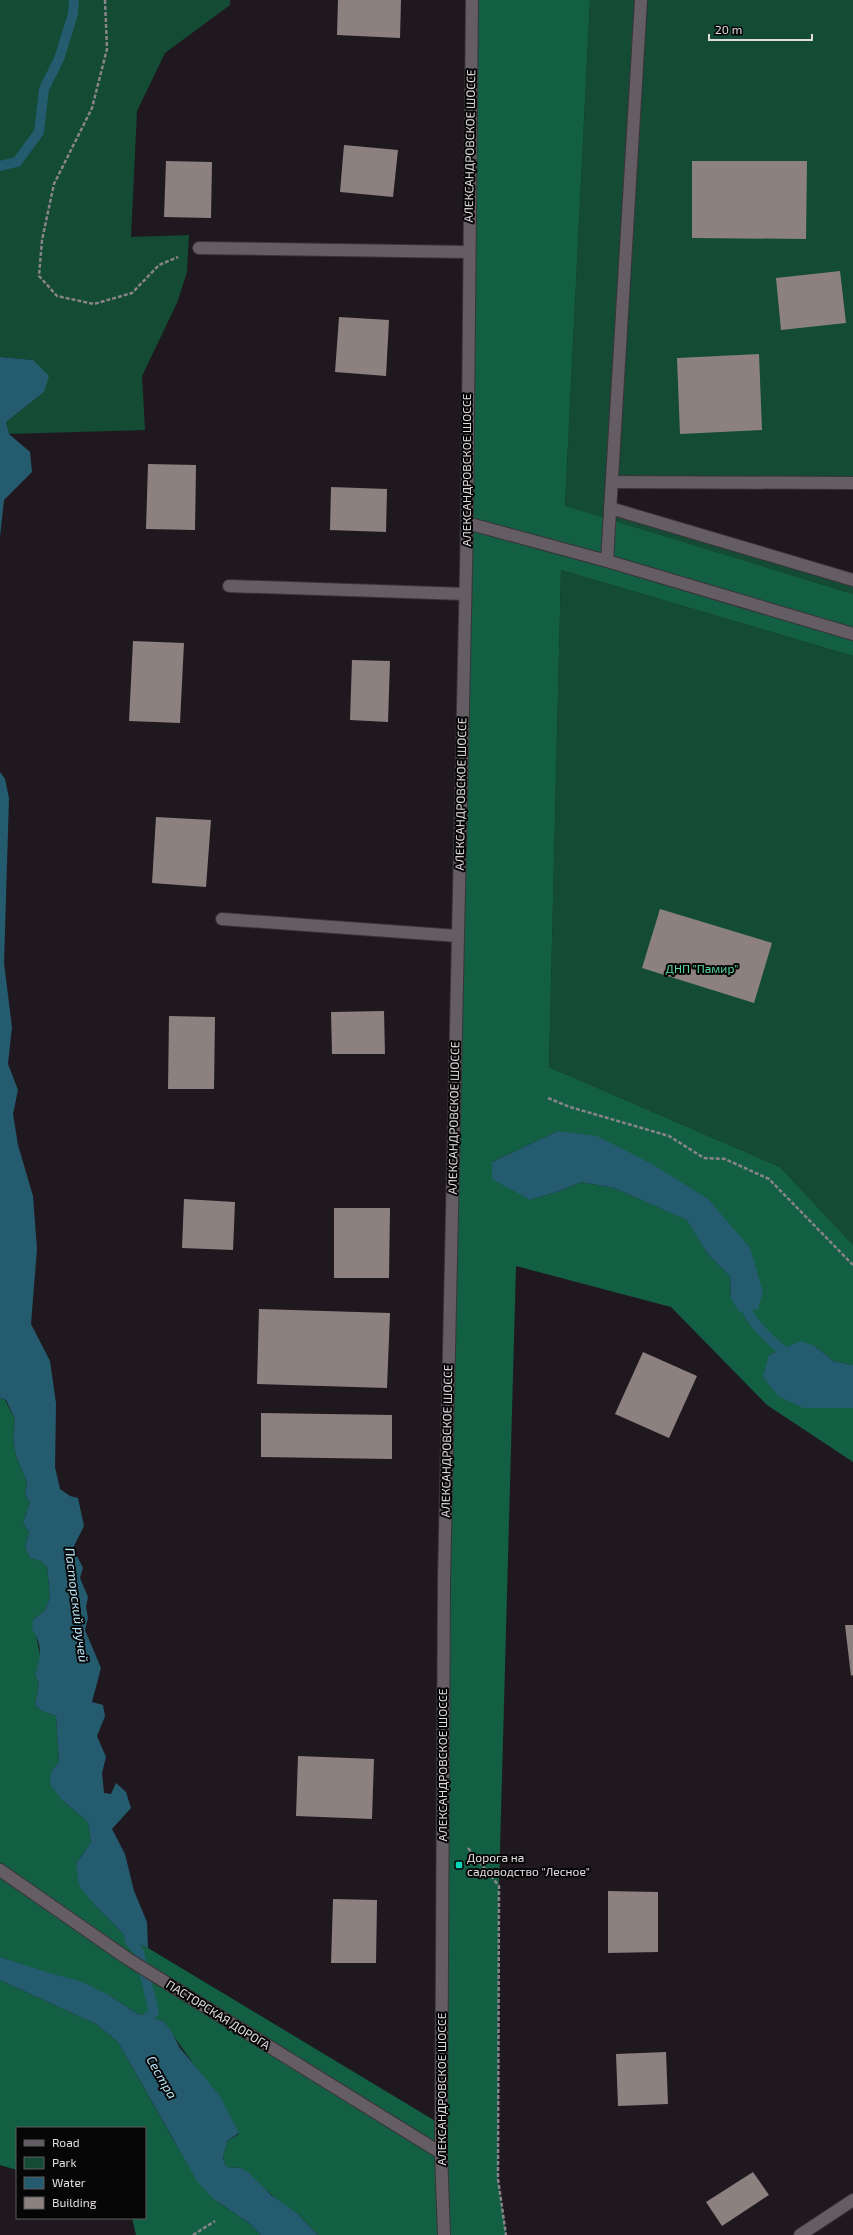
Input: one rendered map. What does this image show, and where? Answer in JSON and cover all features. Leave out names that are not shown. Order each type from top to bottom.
[{"type":"street","name":"АЛЕКСАНДРОВСКОЕ ШОССЕ","points":[[444,2235],[441,2153],[444,1580],[467,523],[468,252],[472,0]]},
{"type":"street","points":[[607,561],[641,0]]},
{"type":"street","points":[[198,248],[468,252]]},
{"type":"street","points":[[612,482],[853,483]]},
{"type":"street","points":[[610,508],[853,580]]},
{"type":"street","points":[[467,523],[607,561],[853,634]]},
{"type":"street","points":[[229,586],[465,594]]},
{"type":"street","points":[[222,919],[458,936]]},
{"type":"street","name":"ПАСТОРСКАЯ ДОРОГА","points":[[0,1870],[128,1959],[441,2153]]},
{"type":"street","points":[[800,2235],[853,2200]]},
{"type":"path","points":[[105,0],[108,49],[92,108],[54,184],[42,240],[39,276],[57,296],[94,304],[132,293],[159,265],[198,248]]},
{"type":"path","points":[[548,1098],[570,1107],[669,1136],[704,1158],[726,1159],[769,1179],[853,1265]]},
{"type":"path","points":[[443,1818],[499,1886],[498,2179],[506,2235]]},
{"type":"path","points":[[193,2235],[215,2221]]},
{"type":"green space","points":[[0,0],[230,0],[230,5],[165,53],[137,111],[131,237],[189,235],[187,272],[177,303],[142,376],[145,430],[9,434],[6,422],[44,392],[33,360],[0,357]]},
{"type":"green space","points":[[472,0],[590,0],[565,506],[853,594],[853,656],[561,570],[549,1067],[780,1167],[853,1245],[853,1365],[833,1361],[815,1346],[780,1350],[769,1355],[846,1407],[853,1408],[853,1462],[767,1405],[671,1307],[516,1266],[499,1886],[498,2179],[506,2235],[318,2235],[298,2214],[283,2205],[241,2168],[226,2167],[223,2158],[227,2141],[239,2134],[199,2072],[163,2021],[136,2013],[109,1995],[0,1957],[0,1398],[5,1400],[15,1419],[13,1439],[16,1456],[27,1482],[25,1495],[30,1502],[23,1523],[29,1532],[25,1547],[30,1558],[41,1561],[47,1567],[50,1597],[45,1610],[33,1620],[41,1660],[35,1675],[39,1684],[35,1705],[42,1711],[56,1716],[59,1762],[51,1772],[62,1800],[88,1822],[91,1842],[76,1864],[92,1902],[130,1941],[148,1948],[442,2125]],"holes":[[[558,1131],[750,1248],[731,1298],[730,1276],[707,1253],[688,1220],[614,1188],[581,1182],[560,1191],[530,1200],[492,1162]]]},
{"type":"green space","points":[[590,0],[853,0],[853,476],[612,479],[610,513],[853,586],[853,594],[565,507]]},
{"type":"green space","name":"ДНП \"Памир\"","points":[[561,570],[853,656],[853,1245],[780,1167],[549,1067]]},
{"type":"green space","points":[[0,1980],[96,2024],[118,2042],[174,2141],[212,2198],[249,2223],[261,2235],[136,2235],[132,2219],[146,2219],[146,2127],[16,2127],[16,2170],[0,2165]]},
{"type":"water","points":[[0,357],[33,360],[49,376],[44,392],[6,422],[9,434],[30,452],[32,472],[4,500],[0,537]]},
{"type":"water","points":[[0,772],[5,779],[9,798],[4,963],[12,1027],[8,1064],[18,1090],[13,1114],[18,1145],[33,1196],[37,1249],[31,1324],[50,1361],[56,1403],[55,1467],[60,1489],[70,1496],[78,1498],[84,1526],[73,1548],[83,1568],[80,1578],[88,1597],[86,1607],[88,1618],[85,1630],[101,1668],[92,1702],[103,1705],[105,1716],[97,1736],[106,1757],[102,1773],[104,1793],[111,1794],[116,1783],[126,1792],[131,1808],[112,1829],[125,1854],[134,1891],[147,1922],[148,1948],[130,1941],[92,1902],[79,1885],[76,1864],[91,1842],[88,1822],[62,1800],[50,1784],[51,1772],[59,1762],[56,1716],[42,1711],[35,1705],[39,1684],[35,1675],[39,1663],[40,1652],[36,1635],[32,1629],[33,1620],[45,1610],[50,1597],[47,1567],[41,1561],[30,1558],[25,1547],[29,1532],[23,1523],[30,1502],[25,1495],[27,1482],[16,1456],[13,1439],[15,1419],[6,1400],[0,1398]]},
{"type":"water","points":[[558,1131],[597,1136],[652,1164],[708,1199],[750,1248],[763,1292],[758,1309],[739,1312],[731,1298],[730,1276],[707,1253],[687,1220],[614,1188],[581,1182],[560,1191],[530,1200],[492,1179],[492,1162]]},
{"type":"water","points":[[800,1341],[815,1346],[833,1361],[853,1365],[853,1408],[803,1408],[778,1396],[763,1377],[769,1355]]},
{"type":"water","name":"Сестра","points":[[0,1957],[80,1981],[109,1995],[136,2013],[163,2021],[170,2029],[180,2048],[220,2096],[239,2133],[227,2141],[223,2158],[226,2167],[241,2168],[249,2173],[271,2195],[298,2214],[318,2235],[261,2235],[249,2223],[212,2198],[197,2181],[118,2042],[96,2024],[0,1980]]},
{"type":"building","points":[[338,0],[401,0],[400,38],[337,35]]},
{"type":"building","points":[[344,145],[398,150],[393,197],[340,192]]},
{"type":"building","points":[[166,161],[212,162],[211,218],[164,217]]},
{"type":"building","points":[[692,161],[807,161],[806,239],[692,238]]},
{"type":"building","points":[[840,271],[846,323],[781,330],[776,278]]},
{"type":"building","points":[[339,317],[389,320],[386,376],[335,372]]},
{"type":"building","points":[[759,354],[762,430],[680,434],[677,358]]},
{"type":"building","points":[[148,464],[196,465],[195,530],[146,529]]},
{"type":"building","points":[[331,487],[387,489],[386,532],[330,530]]},
{"type":"building","points":[[133,641],[184,643],[180,723],[129,721]]},
{"type":"building","points":[[352,660],[390,661],[388,722],[350,720]]},
{"type":"building","points":[[156,817],[211,820],[206,887],[152,883]]},
{"type":"building","points":[[660,909],[772,943],[754,1003],[642,968]]},
{"type":"building","points":[[384,1011],[385,1054],[332,1054],[331,1012]]},
{"type":"building","points":[[169,1016],[215,1017],[214,1089],[168,1089]]},
{"type":"building","points":[[184,1199],[235,1202],[233,1250],[182,1248]]},
{"type":"building","points":[[334,1208],[390,1208],[389,1278],[334,1278]]},
{"type":"building","points":[[259,1309],[390,1313],[387,1388],[257,1384]]},
{"type":"building","points":[[643,1352],[697,1376],[669,1438],[615,1414]]},
{"type":"building","points":[[261,1413],[392,1415],[392,1459],[261,1457]]},
{"type":"building","points":[[845,1625],[853,1625],[853,1675],[851,1676]]},
{"type":"building","points":[[298,1756],[374,1759],[372,1819],[296,1816]]},
{"type":"building","points":[[608,1891],[658,1892],[658,1952],[608,1953]]},
{"type":"building","points":[[333,1899],[377,1900],[376,1963],[331,1963]]},
{"type":"building","points":[[666,2052],[668,2104],[618,2106],[616,2054]]},
{"type":"building","points":[[753,2172],[769,2195],[722,2226],[706,2202]]},
{"type":"waterway","points":[[0,166],[17,162],[39,132],[44,89],[59,59],[73,14],[74,0]]},
{"type":"waterway","points":[[748,1298],[747,1310],[754,1322],[792,1357]]},
{"type":"waterway","name":"Пасторский ручей","points":[[128,1928],[130,1941],[139,1952],[154,2012],[139,2026]]},
{"type":"place","name":"Дорога на садоводство \"Лесное\"","points":[[459,1865]]}]
